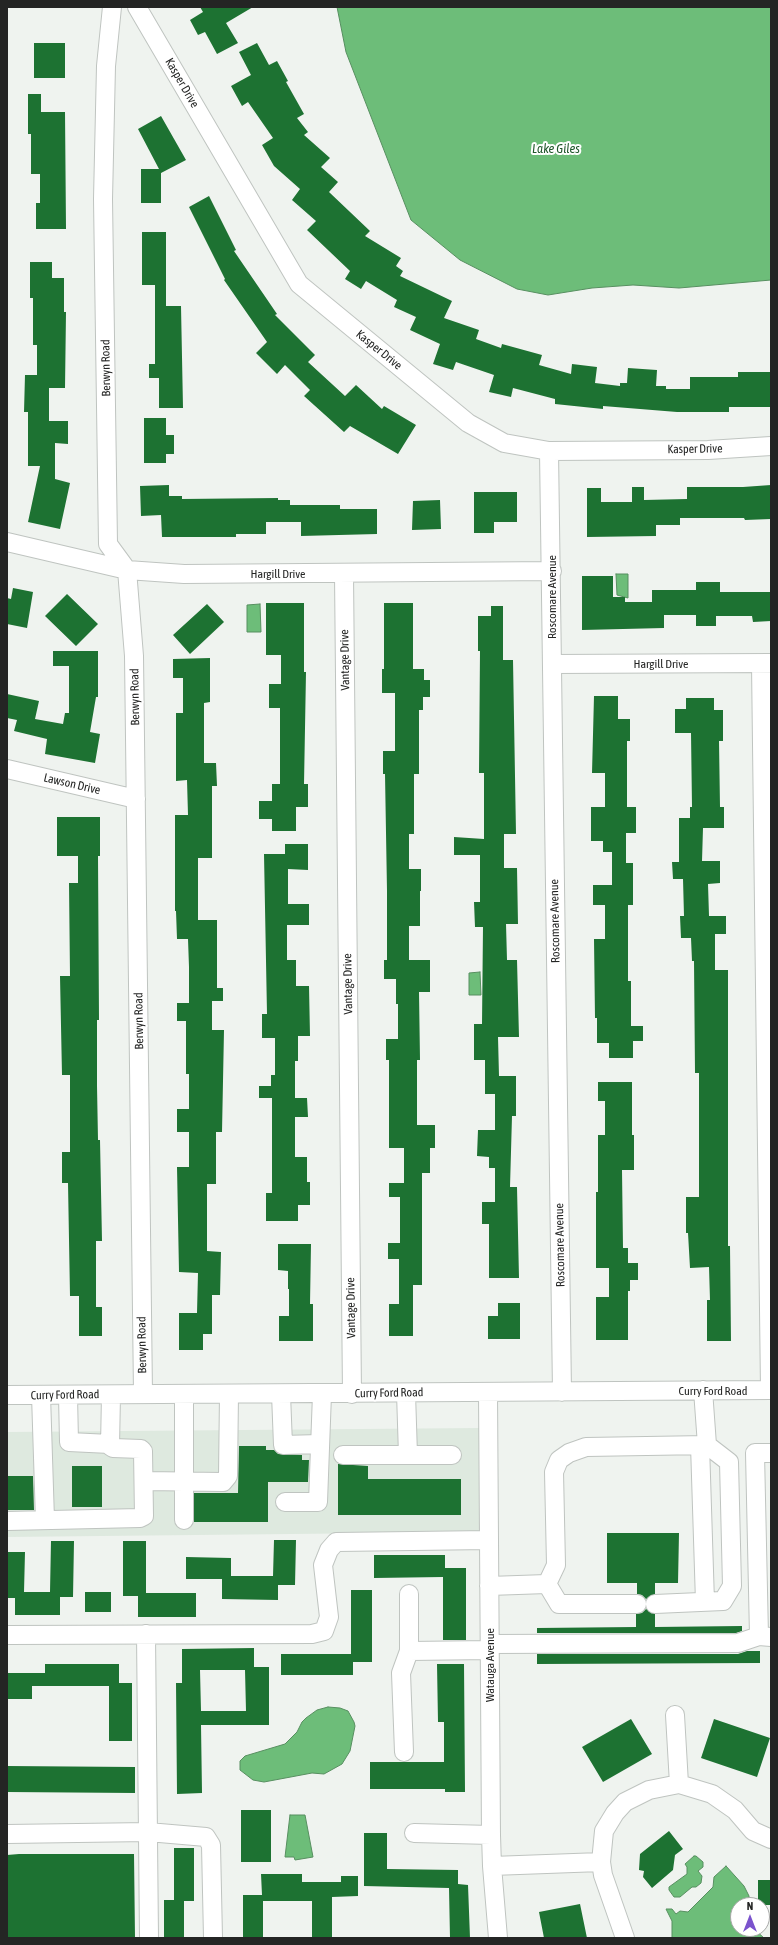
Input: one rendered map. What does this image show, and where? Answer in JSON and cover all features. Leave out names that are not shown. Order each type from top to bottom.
[{"type":"street","name":"Berwyn Road","points":[[112,7],[106,66],[103,199],[108,544],[127,570],[134,656],[143,1394]]},
{"type":"street","name":"Kasper Drive","points":[[137,7],[299,284],[468,423],[504,443],[550,451],[708,450],[771,446]]},
{"type":"street","name":"Roscomare Avenue","points":[[550,451],[562,1392]]},
{"type":"street","name":"Hargill Drive","points":[[7,542],[127,570],[184,574],[344,574],[552,571]]},
{"type":"street","name":"Vantage Drive","points":[[344,574],[352,1394]]},
{"type":"street","name":"Hargill Drive","points":[[552,664],[766,664]]},
{"type":"street","points":[[766,664],[771,1390]]},
{"type":"street","name":"Lawson Drive","points":[[7,768],[136,799]]},
{"type":"street","points":[[703,1390],[704,1602]]},
{"type":"street","name":"Curry Ford Road","points":[[7,1396],[771,1390]]},
{"type":"street","points":[[406,1392],[408,1455]]},
{"type":"street","name":"Watauga Avenue","points":[[488,1392],[491,1835],[498,1938]]},
{"type":"street","points":[[184,1394],[184,1520]]},
{"type":"street","points":[[144,1481],[223,1482],[228,1476],[229,1394]]},
{"type":"street","points":[[281,1394],[283,1445],[320,1444]]},
{"type":"street","points":[[286,1502],[318,1502],[322,1394]]},
{"type":"street","points":[[41,1395],[44,1520]]},
{"type":"street","points":[[7,1521],[143,1517],[143,1450],[141,1448],[113,1448],[110,1444],[69,1442],[68,1395]]},
{"type":"street","points":[[110,1444],[111,1395]]},
{"type":"street","points":[[548,1584],[556,1565],[554,1472],[559,1460],[569,1453],[586,1447],[704,1445],[729,1462],[732,1586],[723,1601],[655,1604]]},
{"type":"street","points":[[409,1651],[490,1647],[738,1643],[765,1636],[755,1453],[771,1453]]},
{"type":"street","points":[[343,1455],[452,1455]]},
{"type":"street","points":[[7,1635],[312,1634],[324,1631],[329,1617],[323,1564],[329,1550],[336,1542],[489,1540]]},
{"type":"street","points":[[489,1586],[548,1584]]},
{"type":"street","points":[[548,1584],[559,1604],[636,1604]]},
{"type":"street","points":[[404,1752],[401,1673],[409,1651],[409,1594]]},
{"type":"street","points":[[146,1634],[149,1938]]},
{"type":"street","points":[[674,1715],[679,1784]]},
{"type":"street","points":[[625,1938],[603,1875],[601,1862],[604,1831],[615,1813],[625,1802],[649,1790],[679,1784],[712,1794],[734,1810],[753,1831],[771,1838]]},
{"type":"street","points":[[7,1834],[148,1832],[206,1837],[211,1845],[214,1938]]},
{"type":"street","points":[[414,1832],[491,1835]]},
{"type":"street","points":[[492,1866],[601,1862]]},
{"type":"shaded area","points":[[479,1428],[480,1532],[7,1537],[7,1432]]},
{"type":"water","name":"Lake Giles","points":[[337,7],[771,7],[771,280],[679,288],[633,285],[592,288],[548,295],[517,289],[460,260],[411,220],[346,52]]},
{"type":"water","points":[[616,574],[628,574],[628,598],[617,595]]},
{"type":"water","points":[[260,604],[261,632],[247,632],[247,605]]},
{"type":"water","points":[[480,972],[481,995],[469,995],[469,973]]},
{"type":"water","points":[[328,1707],[340,1708],[348,1711],[355,1726],[350,1751],[342,1764],[324,1774],[312,1773],[264,1782],[253,1780],[240,1770],[240,1761],[245,1756],[285,1744],[297,1732],[302,1722],[306,1718],[317,1710]]},
{"type":"water","points":[[290,1815],[305,1815],[313,1857],[295,1860],[294,1857],[285,1857]]},
{"type":"water","points":[[694,1856],[703,1862],[703,1867],[698,1871],[702,1876],[701,1883],[696,1887],[692,1887],[680,1897],[674,1897],[669,1890],[669,1887],[687,1874],[687,1867],[685,1864]]},
{"type":"water","points":[[726,1866],[744,1886],[749,1896],[730,1897],[730,1937],[764,1938],[672,1938],[672,1921],[666,1909],[672,1909],[676,1914],[680,1911],[688,1912],[713,1887],[714,1877]]},
{"type":"building","points":[[200,7],[253,7],[226,23],[238,43],[217,54],[205,32],[198,35],[190,20],[203,12]]},
{"type":"building","points":[[34,43],[65,43],[65,78],[34,78]]},
{"type":"building","points":[[257,43],[269,65],[277,61],[288,81],[286,82],[304,114],[297,118],[308,132],[304,135],[330,158],[321,167],[338,182],[329,192],[370,231],[365,236],[401,258],[396,266],[403,271],[400,276],[452,301],[444,318],[479,330],[476,339],[501,348],[502,344],[542,355],[539,365],[571,374],[572,364],[597,367],[595,383],[620,386],[620,383],[627,383],[628,368],[657,370],[656,386],[666,386],[666,389],[690,389],[690,377],[738,377],[738,372],[771,372],[771,407],[729,407],[729,412],[677,412],[603,406],[603,409],[555,404],[555,399],[513,388],[511,397],[489,392],[494,375],[456,362],[453,370],[433,364],[440,344],[410,330],[416,317],[394,307],[397,300],[366,281],[361,289],[345,279],[350,271],[307,230],[316,221],[292,200],[300,189],[274,166],[262,145],[273,138],[248,102],[242,106],[231,86],[251,75],[239,52]]},
{"type":"building","points":[[28,94],[41,94],[41,112],[65,112],[66,229],[36,229],[36,203],[40,203],[40,174],[31,174],[31,134],[28,134]]},
{"type":"building","points":[[161,116],[186,160],[161,173],[161,203],[141,203],[141,169],[159,169],[138,129]]},
{"type":"building","points":[[209,196],[236,250],[234,251],[277,314],[275,315],[315,355],[308,362],[345,396],[356,385],[382,409],[384,406],[416,425],[398,454],[350,426],[344,432],[304,396],[310,390],[285,365],[277,374],[256,353],[267,342],[224,280],[225,279],[189,207]]},
{"type":"building","points":[[142,232],[166,232],[166,306],[181,306],[183,408],[159,408],[159,378],[149,378],[149,364],[155,364],[155,285],[142,285]]},
{"type":"building","points":[[30,262],[52,262],[52,278],[64,278],[64,312],[66,312],[65,388],[49,388],[49,421],[68,421],[68,444],[55,443],[55,479],[70,483],[60,529],[28,522],[40,466],[28,466],[28,412],[24,412],[25,375],[37,375],[37,345],[33,345],[33,298],[30,298]]},
{"type":"building","points":[[144,418],[166,418],[166,435],[174,435],[174,454],[166,454],[166,463],[144,463]]},
{"type":"building","points":[[169,485],[169,496],[182,496],[182,499],[278,498],[278,500],[290,500],[290,505],[340,505],[340,509],[377,509],[377,534],[301,536],[301,522],[266,522],[266,534],[236,534],[236,537],[162,537],[161,515],[141,516],[140,486]]},
{"type":"building","points":[[771,485],[771,519],[745,520],[744,518],[680,518],[680,525],[656,525],[656,536],[587,537],[587,488],[601,488],[601,502],[632,502],[632,487],[644,487],[644,500],[687,499],[687,487],[743,487]]},
{"type":"building","points":[[474,492],[517,492],[517,522],[494,522],[494,533],[474,533]]},
{"type":"building","points":[[440,500],[441,529],[412,530],[413,501]]},
{"type":"building","points":[[582,576],[613,576],[613,597],[625,597],[625,602],[652,602],[652,590],[696,590],[696,582],[720,582],[720,592],[771,592],[771,621],[753,622],[752,616],[716,616],[716,626],[696,626],[696,615],[664,615],[664,628],[582,630]]},
{"type":"building","points":[[13,588],[33,592],[27,628],[7,624],[7,598],[11,599]]},
{"type":"building","points":[[67,594],[98,624],[76,646],[45,616]]},
{"type":"building","points":[[266,603],[304,603],[304,672],[306,672],[304,784],[308,784],[308,807],[296,807],[296,831],[272,831],[272,819],[259,819],[259,801],[272,801],[272,784],[280,784],[280,708],[269,708],[269,684],[281,684],[281,655],[266,655]]},
{"type":"building","points":[[384,603],[413,603],[413,669],[424,669],[424,680],[430,680],[430,697],[423,697],[423,710],[419,710],[419,774],[414,774],[414,834],[409,834],[409,869],[421,869],[421,891],[420,926],[409,926],[409,960],[430,960],[430,992],[419,992],[420,1060],[417,1060],[417,1125],[435,1125],[435,1148],[430,1148],[430,1173],[422,1173],[422,1285],[413,1285],[413,1336],[389,1336],[389,1304],[399,1304],[399,1259],[388,1259],[388,1243],[400,1243],[400,1197],[389,1197],[389,1183],[404,1183],[404,1148],[389,1148],[389,1060],[386,1060],[386,1039],[398,1039],[398,1004],[396,1004],[396,979],[384,979],[384,960],[387,960],[387,891],[385,774],[383,774],[383,751],[395,751],[395,693],[382,693],[382,669],[384,669]]},
{"type":"building","points":[[207,604],[224,622],[190,654],[173,635]]},
{"type":"building","points":[[491,606],[503,606],[503,660],[513,660],[516,834],[504,834],[504,868],[517,868],[518,924],[506,924],[507,960],[517,960],[519,1037],[498,1037],[499,1076],[516,1076],[516,1116],[512,1116],[510,1187],[517,1187],[519,1278],[489,1278],[489,1224],[482,1224],[482,1202],[495,1202],[495,1168],[489,1168],[489,1157],[477,1156],[478,1130],[495,1130],[495,1094],[485,1094],[485,1060],[474,1060],[474,1024],[482,1024],[483,927],[475,927],[474,902],[480,902],[480,855],[454,855],[454,837],[484,839],[484,773],[479,773],[480,651],[478,651],[478,616],[491,616]]},
{"type":"building","points":[[53,651],[98,651],[98,697],[96,697],[90,732],[100,734],[95,763],[45,754],[47,739],[14,731],[17,720],[7,718],[7,694],[39,701],[35,719],[63,724],[65,713],[69,713],[69,666],[53,666]]},
{"type":"building","points":[[210,658],[210,702],[204,703],[204,763],[216,763],[217,786],[212,786],[212,858],[198,858],[198,920],[217,920],[217,988],[223,988],[223,1001],[212,1001],[212,1030],[224,1030],[222,1132],[216,1132],[216,1184],[207,1184],[207,1251],[221,1252],[220,1295],[212,1295],[212,1334],[203,1334],[203,1350],[179,1350],[179,1313],[197,1313],[198,1273],[179,1272],[177,1167],[189,1167],[189,1132],[177,1132],[177,1109],[189,1109],[189,1074],[186,1074],[186,1021],[177,1021],[177,1003],[189,1003],[189,967],[188,939],[177,939],[175,911],[175,815],[188,815],[187,780],[176,781],[176,713],[183,713],[183,678],[173,678],[173,659]]},
{"type":"building","points":[[594,696],[618,696],[618,719],[630,719],[630,741],[627,741],[627,807],[636,807],[636,833],[626,833],[626,863],[633,863],[633,905],[628,905],[628,981],[631,981],[631,1026],[643,1026],[643,1041],[633,1041],[633,1058],[609,1058],[609,1043],[597,1043],[597,1018],[595,1018],[594,939],[605,939],[605,905],[593,905],[593,885],[612,885],[612,852],[603,852],[603,841],[591,841],[591,807],[605,807],[605,773],[592,773]]},
{"type":"building","points":[[686,698],[714,698],[714,710],[723,710],[723,741],[719,741],[720,807],[724,807],[724,828],[703,828],[702,861],[720,861],[720,883],[708,884],[709,916],[726,916],[726,934],[715,934],[715,970],[728,970],[728,1246],[730,1246],[731,1341],[707,1341],[707,1300],[710,1300],[709,1267],[690,1268],[688,1233],[686,1233],[686,1197],[699,1197],[699,1073],[695,1073],[694,961],[692,961],[691,938],[681,938],[680,916],[684,916],[683,879],[673,879],[672,862],[679,862],[679,818],[690,818],[690,807],[692,807],[691,733],[675,733],[675,709],[686,709]]},
{"type":"building","points":[[57,817],[100,817],[100,856],[98,856],[99,1020],[97,1020],[97,1086],[98,1140],[100,1140],[102,1241],[96,1241],[96,1307],[102,1307],[102,1336],[79,1336],[79,1296],[70,1296],[68,1183],[62,1183],[62,1152],[70,1152],[70,1075],[62,1075],[60,976],[70,976],[69,883],[78,883],[78,856],[57,856]]},
{"type":"building","points":[[285,844],[308,844],[308,870],[288,869],[288,904],[309,904],[309,925],[287,925],[287,960],[296,960],[296,986],[309,986],[310,1036],[298,1036],[298,1061],[295,1061],[295,1098],[307,1098],[308,1117],[295,1117],[295,1157],[307,1157],[307,1182],[310,1182],[310,1205],[298,1205],[298,1221],[266,1221],[266,1193],[272,1193],[272,1098],[259,1098],[259,1086],[271,1086],[271,1075],[275,1075],[275,1038],[262,1038],[262,1014],[267,1014],[264,854],[285,854]]},
{"type":"building","points":[[598,1082],[632,1082],[632,1135],[634,1135],[634,1170],[622,1170],[623,1248],[628,1248],[628,1263],[638,1263],[638,1280],[630,1280],[630,1291],[628,1291],[628,1340],[596,1340],[596,1297],[609,1297],[609,1268],[596,1268],[598,1135],[605,1135],[605,1101],[598,1101]]},
{"type":"building","points":[[278,1244],[311,1244],[310,1304],[313,1304],[313,1341],[279,1341],[279,1316],[289,1316],[289,1289],[288,1271],[278,1270]]},
{"type":"building","points":[[498,1303],[520,1303],[520,1339],[488,1339],[488,1316],[498,1316]]},
{"type":"building","points":[[239,1446],[266,1446],[266,1450],[274,1450],[278,1454],[302,1455],[302,1460],[309,1460],[308,1482],[268,1482],[268,1522],[194,1522],[194,1493],[238,1493]]},
{"type":"building","points":[[338,1464],[368,1466],[368,1479],[461,1479],[461,1515],[338,1515]]},
{"type":"building","points":[[72,1466],[102,1466],[102,1507],[72,1507]]},
{"type":"building","points":[[7,1476],[33,1476],[34,1510],[7,1510]]},
{"type":"building","points":[[607,1533],[679,1533],[678,1583],[655,1583],[655,1594],[646,1599],[642,1595],[637,1594],[637,1583],[607,1583]]},
{"type":"building","points":[[274,1540],[296,1540],[295,1585],[278,1585],[278,1600],[222,1599],[222,1579],[186,1579],[186,1557],[231,1558],[231,1576],[273,1576]]},
{"type":"building","points":[[51,1541],[74,1541],[73,1597],[60,1597],[60,1615],[15,1615],[15,1598],[7,1598],[7,1552],[25,1552],[24,1592],[50,1592]]},
{"type":"building","points":[[123,1541],[146,1541],[146,1593],[196,1593],[196,1617],[138,1617],[138,1596],[123,1596]]},
{"type":"building","points":[[374,1555],[445,1555],[445,1568],[466,1568],[466,1640],[443,1640],[443,1577],[374,1578]]},
{"type":"building","points":[[351,1590],[372,1590],[372,1662],[353,1662],[353,1675],[281,1675],[281,1654],[351,1654]]},
{"type":"building","points":[[85,1592],[111,1592],[111,1612],[85,1612]]},
{"type":"building","points":[[646,1609],[655,1614],[655,1627],[742,1626],[742,1631],[736,1633],[537,1633],[537,1628],[636,1627],[636,1614],[642,1613]]},
{"type":"building","points":[[254,1648],[254,1667],[269,1667],[269,1725],[201,1725],[202,1793],[177,1794],[176,1683],[182,1683],[182,1649]],"holes":[[[200,1670],[245,1670],[246,1711],[201,1711]]]},
{"type":"building","points":[[747,1651],[760,1651],[760,1663],[537,1664],[537,1654],[738,1654]]},
{"type":"building","points":[[45,1664],[119,1664],[119,1683],[132,1683],[132,1741],[109,1741],[109,1686],[32,1686],[32,1699],[7,1699],[7,1673],[45,1673]]},
{"type":"building","points":[[437,1664],[464,1664],[465,1792],[445,1792],[445,1789],[370,1789],[370,1762],[444,1762],[444,1722],[438,1722]]},
{"type":"building","points":[[631,1719],[652,1754],[603,1782],[582,1747]]},
{"type":"building","points":[[714,1719],[770,1738],[757,1777],[701,1758]]},
{"type":"building","points":[[7,1766],[135,1767],[135,1793],[7,1792]]},
{"type":"building","points":[[241,1810],[271,1810],[271,1862],[241,1862]]},
{"type":"building","points":[[669,1831],[683,1849],[675,1855],[673,1870],[652,1888],[643,1877],[644,1871],[639,1870],[640,1854]]},
{"type":"building","points":[[364,1833],[387,1833],[387,1869],[458,1870],[458,1884],[468,1885],[470,1938],[450,1938],[449,1888],[364,1886]]},
{"type":"building","points":[[174,1848],[194,1848],[194,1901],[184,1901],[184,1938],[164,1938],[164,1900],[174,1900]]},
{"type":"building","points":[[134,1854],[135,1938],[7,1938],[7,1855]]},
{"type":"building","points":[[261,1874],[302,1874],[302,1882],[341,1882],[341,1876],[358,1876],[358,1896],[332,1897],[332,1938],[312,1938],[312,1901],[263,1901],[263,1938],[243,1938],[243,1895],[262,1895]]},
{"type":"building","points":[[758,1880],[771,1880],[771,1905],[770,1897],[758,1897]]},
{"type":"building","points":[[580,1904],[587,1938],[544,1938],[539,1912]]}]
